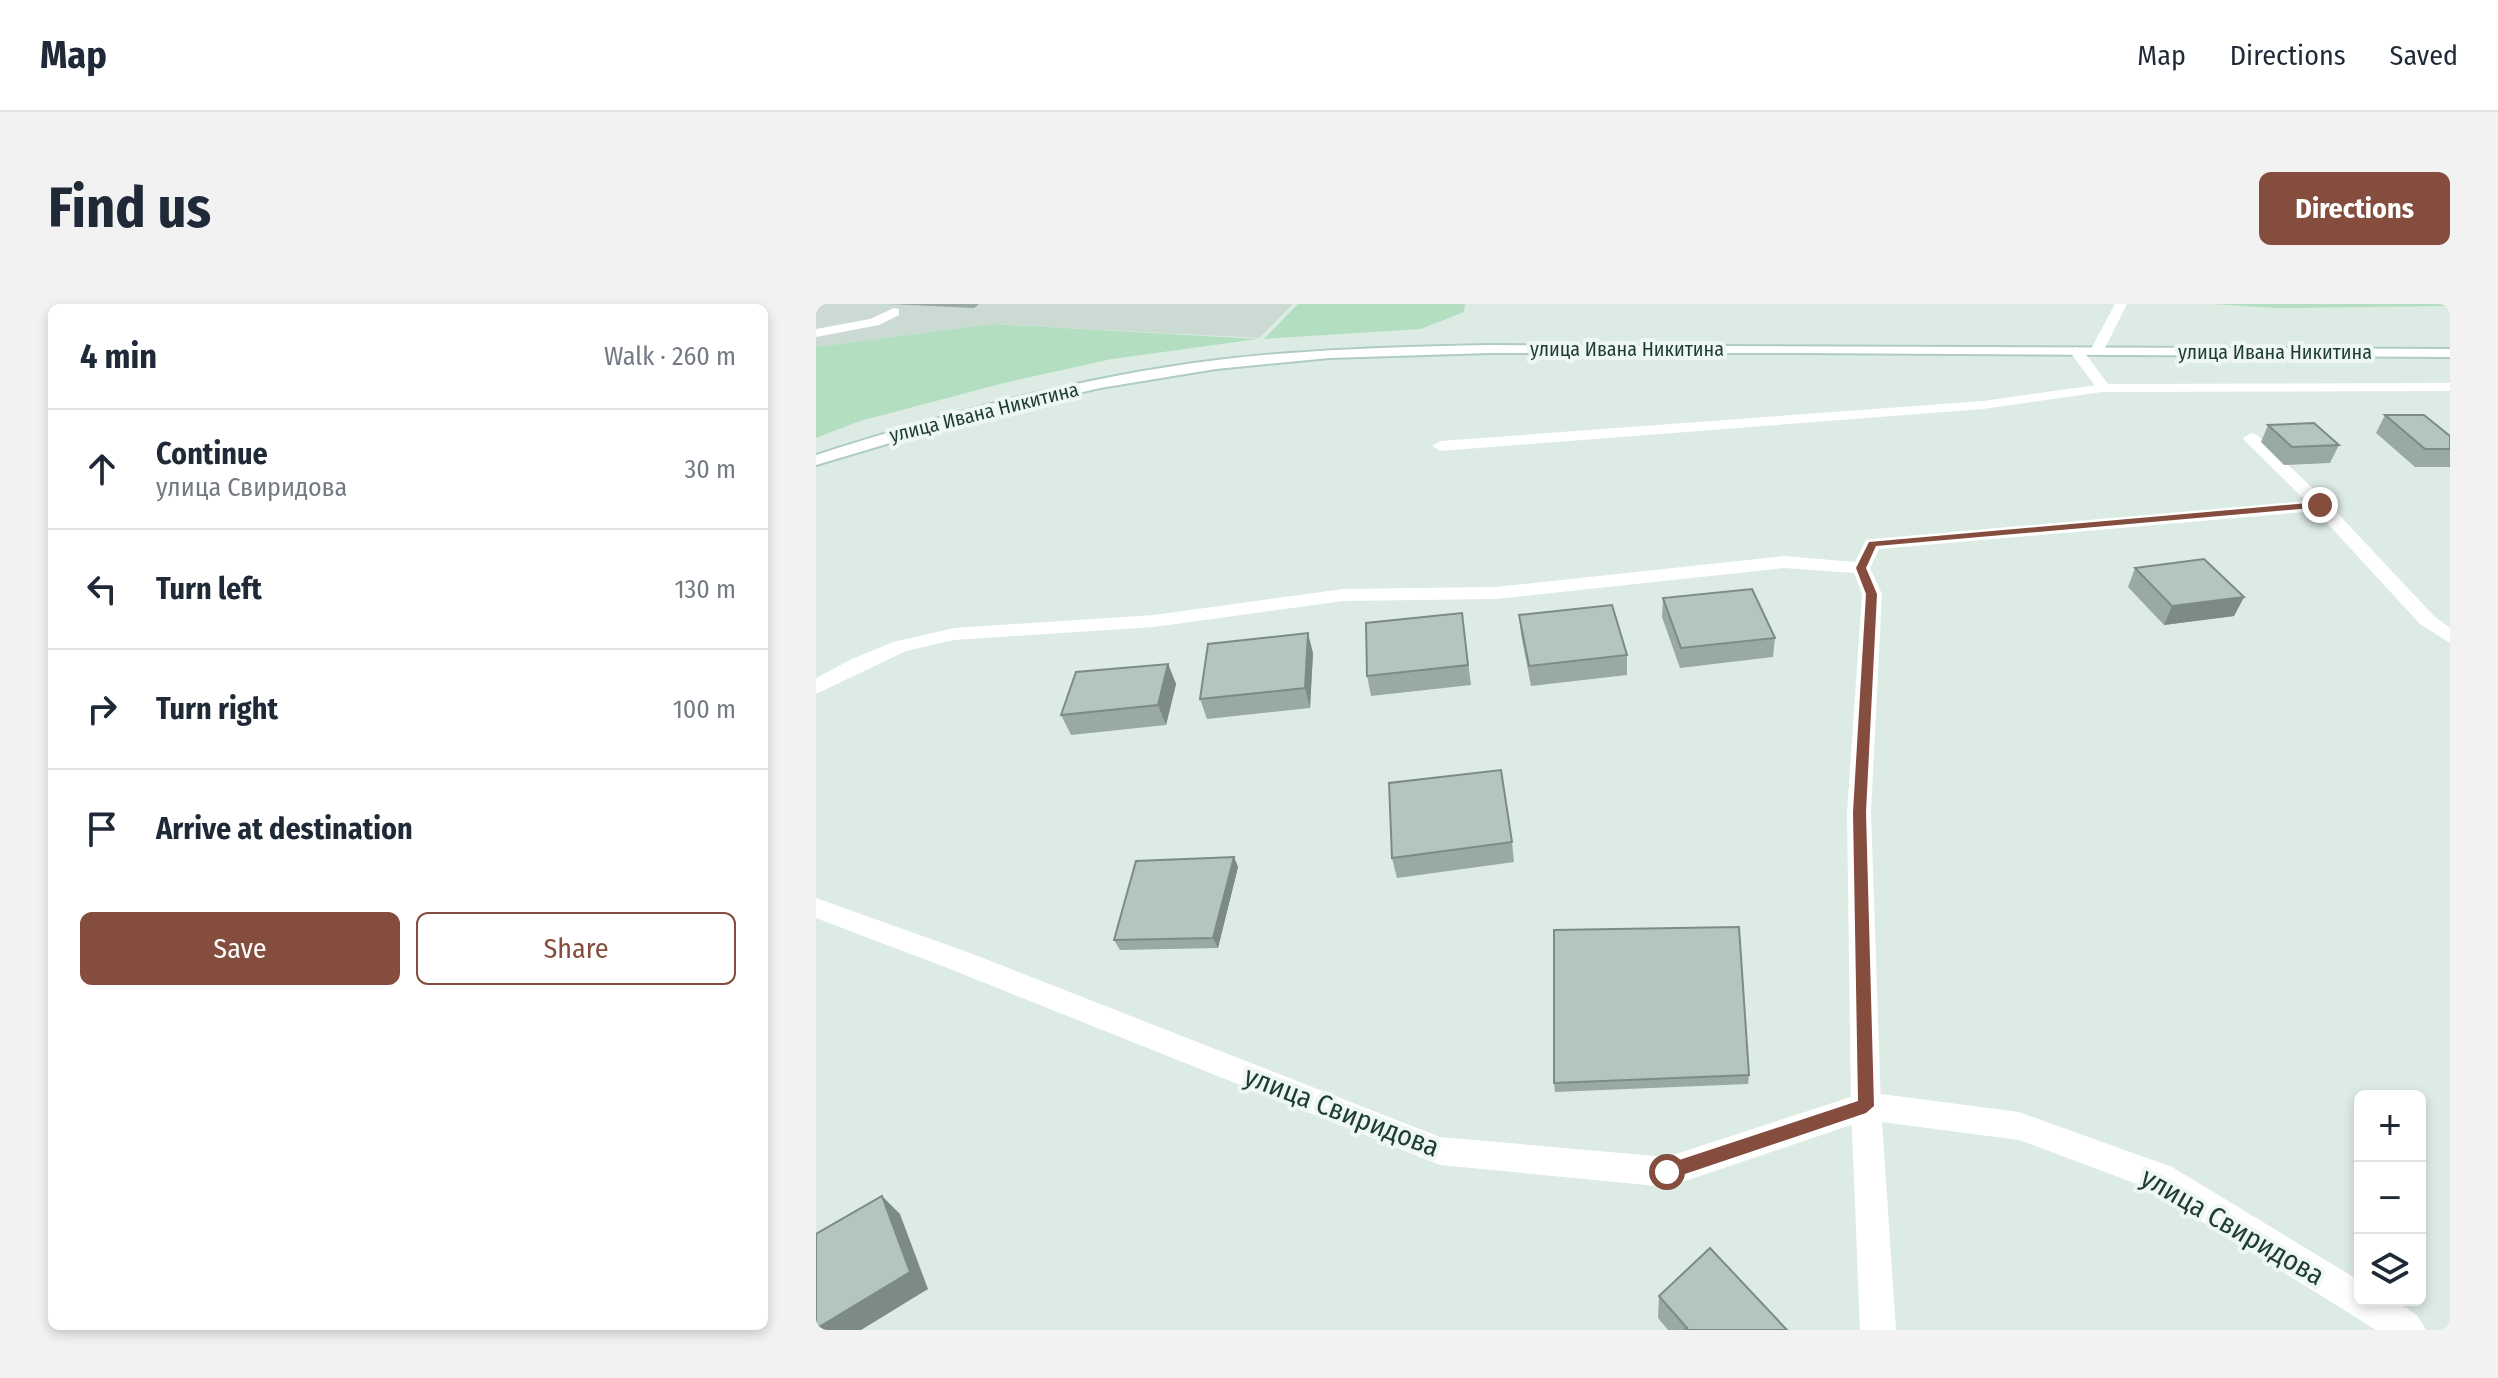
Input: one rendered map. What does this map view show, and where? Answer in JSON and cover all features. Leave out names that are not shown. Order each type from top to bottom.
[{"type":"main road","points":[[2097,351],[2121,304]]},
{"type":"main road","points":[[816,333],[874,322],[894,312]]},
{"type":"main road","name":"улица Ивана Никитина","points":[[816,460],[933,422],[1027,398],[1106,382],[1276,358],[1429,351],[2450,353]]},
{"type":"main road","points":[[2076,351],[2104,388]]},
{"type":"main road","points":[[1440,446],[1983,405],[2104,388],[2450,387]]},
{"type":"main road","points":[[2251,438],[2320,505],[2427,620],[2450,637]]},
{"type":"main road","points":[[1878,1330],[1866,1106],[1859,812],[1872,594],[1861,568],[1872,544],[2320,505]]},
{"type":"main road","points":[[816,687],[859,663],[900,646],[954,634],[1154,621],[1343,595],[1495,593],[1784,562],[1861,568]]},
{"type":"main road","name":"улица Свиридова","points":[[816,908],[960,961],[1440,1151],[1667,1172],[1866,1106],[2019,1126],[2161,1178],[2408,1330]]},
{"type":"shaded area","points":[[816,304],[1293,304],[1259,338],[993,324],[816,347]]},
{"type":"green space","points":[[1298,304],[1465,304],[1464,312],[1421,329],[1264,339]]},
{"type":"green space","points":[[2213,304],[2450,304],[2450,306],[2276,308]]},
{"type":"green space","points":[[992,324],[1258,339],[1112,359],[1004,383],[860,421],[816,438],[816,347]]},
{"type":"building","points":[[2385,415],[2424,415],[2450,436],[2450,449],[2425,449]]},
{"type":"building","points":[[2314,423],[2339,445],[2292,447],[2268,425]]},
{"type":"building","points":[[2204,559],[2244,597],[2172,606],[2135,568]]},
{"type":"building","points":[[1752,589],[1775,638],[1681,648],[1663,598]]},
{"type":"building","points":[[1612,605],[1627,655],[1529,666],[1519,615]]},
{"type":"building","points":[[1462,613],[1468,665],[1367,676],[1366,623]]},
{"type":"building","points":[[1308,633],[1305,688],[1200,699],[1208,644]]},
{"type":"building","points":[[1168,664],[1158,705],[1061,715],[1076,672]]},
{"type":"building","points":[[1501,770],[1512,842],[1392,858],[1389,783]]},
{"type":"building","points":[[1234,857],[1213,938],[1114,940],[1136,861]]},
{"type":"building","points":[[1739,927],[1749,1075],[1554,1083],[1554,930]]},
{"type":"building","points":[[882,1196],[910,1272],[816,1329],[816,1234]]},
{"type":"building","points":[[1710,1248],[1787,1330],[1685,1330],[1687,1328],[1659,1296]]},
{"type":"route","points":[[1667,1172],[1866,1106],[1859,812],[1872,594],[1861,568],[1872,544],[2320,505]]}]
